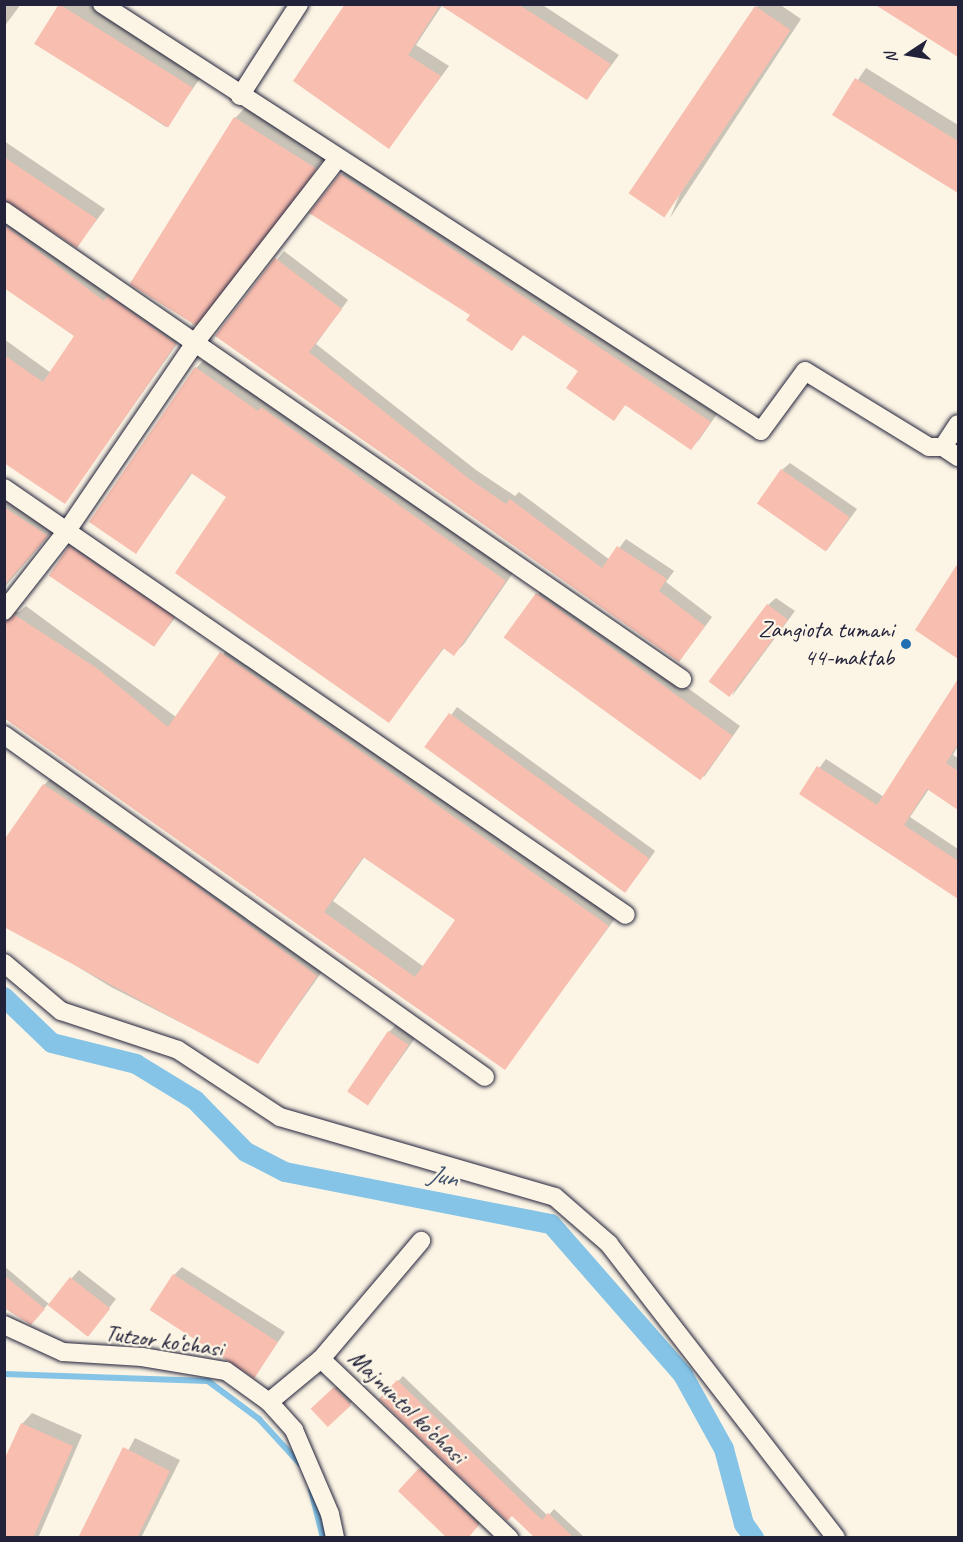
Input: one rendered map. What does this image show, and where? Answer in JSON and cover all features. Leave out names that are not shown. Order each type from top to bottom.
[{"type":"street","points":[[102,4],[240,96],[761,430],[805,371],[930,447],[951,452],[958,424]]},
{"type":"street","points":[[240,96],[299,4]]},
{"type":"street","points":[[4,611],[66,532],[197,340],[338,158]]},
{"type":"street","points":[[4,211],[197,340],[682,679]]},
{"type":"street","points":[[4,488],[626,915]]},
{"type":"street","points":[[4,735],[485,1077]]},
{"type":"street","points":[[4,963],[61,1011],[178,1050],[280,1117],[555,1197],[609,1244],[836,1538]]},
{"type":"street","points":[[321,1359],[421,1241]]},
{"type":"street","name":"Tutzor ko‘chasi","points":[[4,1325],[63,1352],[142,1357],[226,1371],[269,1402],[294,1430],[330,1514],[335,1538]]},
{"type":"street","name":"Majnuntol ko‘chasi","points":[[269,1402],[321,1359],[509,1538]]},
{"type":"building","points":[[59,4],[193,88],[168,128],[34,44]]},
{"type":"building","points":[[345,4],[518,4],[611,64],[587,100],[440,5],[408,55],[441,76],[389,149],[293,81]]},
{"type":"building","points":[[874,4],[958,4],[958,57]]},
{"type":"building","points":[[755,6],[791,30],[664,217],[629,193]]},
{"type":"building","points":[[855,78],[958,141],[958,193],[832,115]]},
{"type":"building","points":[[234,117],[316,168],[212,335],[130,284]]},
{"type":"building","points":[[4,157],[97,219],[77,248],[4,200]]},
{"type":"building","points":[[340,174],[711,422],[691,450],[625,405],[614,421],[566,388],[578,371],[523,335],[512,351],[466,320],[470,315],[309,213]]},
{"type":"building","points":[[4,225],[104,301],[108,296],[176,344],[65,504],[4,463],[4,355],[43,382],[74,336],[4,288]]},
{"type":"building","points":[[275,258],[342,309],[309,352],[468,478],[506,504],[510,499],[602,568],[617,546],[667,579],[659,591],[705,626],[679,662],[215,336]]},
{"type":"building","points":[[195,367],[258,411],[261,407],[506,581],[454,656],[443,648],[389,723],[175,573],[226,497],[191,473],[136,554],[89,522]]},
{"type":"building","points":[[781,469],[850,517],[826,552],[757,503]]},
{"type":"building","points":[[4,507],[48,536],[4,586]]},
{"type":"building","points":[[69,546],[174,617],[154,647],[49,576]]},
{"type":"building","points":[[958,563],[958,659],[915,630]]},
{"type":"building","points":[[536,593],[733,736],[700,780],[504,637]]},
{"type":"building","points":[[767,604],[788,620],[729,697],[709,681]]},
{"type":"building","points":[[15,615],[98,669],[168,727],[220,652],[609,926],[505,1070],[4,718],[4,622]],"holes":[[[363,857],[455,920],[415,977],[324,912]]]},
{"type":"building","points":[[958,679],[958,744],[946,763],[958,771],[958,810],[927,789],[904,825],[958,861],[958,899],[799,794],[817,766],[877,805]]},
{"type":"building","points":[[449,713],[650,859],[625,893],[424,747]]},
{"type":"building","points":[[43,784],[176,871],[317,976],[258,1064],[4,927],[4,840]]},
{"type":"building","points":[[388,1031],[409,1045],[368,1105],[347,1092]]},
{"type":"building","points":[[173,1274],[278,1342],[254,1378],[150,1310]]},
{"type":"building","points":[[4,1275],[45,1309],[31,1325],[4,1308]]},
{"type":"building","points":[[70,1277],[110,1308],[88,1337],[48,1305]]},
{"type":"building","points":[[397,1380],[542,1520],[548,1513],[574,1538],[535,1538],[512,1516],[507,1521],[379,1399]]},
{"type":"building","points":[[334,1387],[351,1405],[328,1427],[311,1409]]},
{"type":"building","points":[[21,1423],[73,1446],[33,1538],[4,1538],[4,1460]]},
{"type":"building","points":[[123,1447],[170,1471],[137,1538],[78,1538]]},
{"type":"building","points":[[419,1468],[479,1525],[468,1538],[447,1538],[398,1491]]},
{"type":"waterway","name":"Jun","points":[[4,997],[52,1043],[136,1064],[195,1100],[246,1152],[285,1172],[551,1224],[683,1375],[724,1449],[744,1524],[754,1538]]},
{"type":"waterway","points":[[4,1374],[208,1381],[259,1419],[301,1465]]},
{"type":"waterway","points":[[311,1490],[323,1538]]},
{"type":"place","name":"Zangiota tumani 44-maktab","points":[[906,644]]}]
